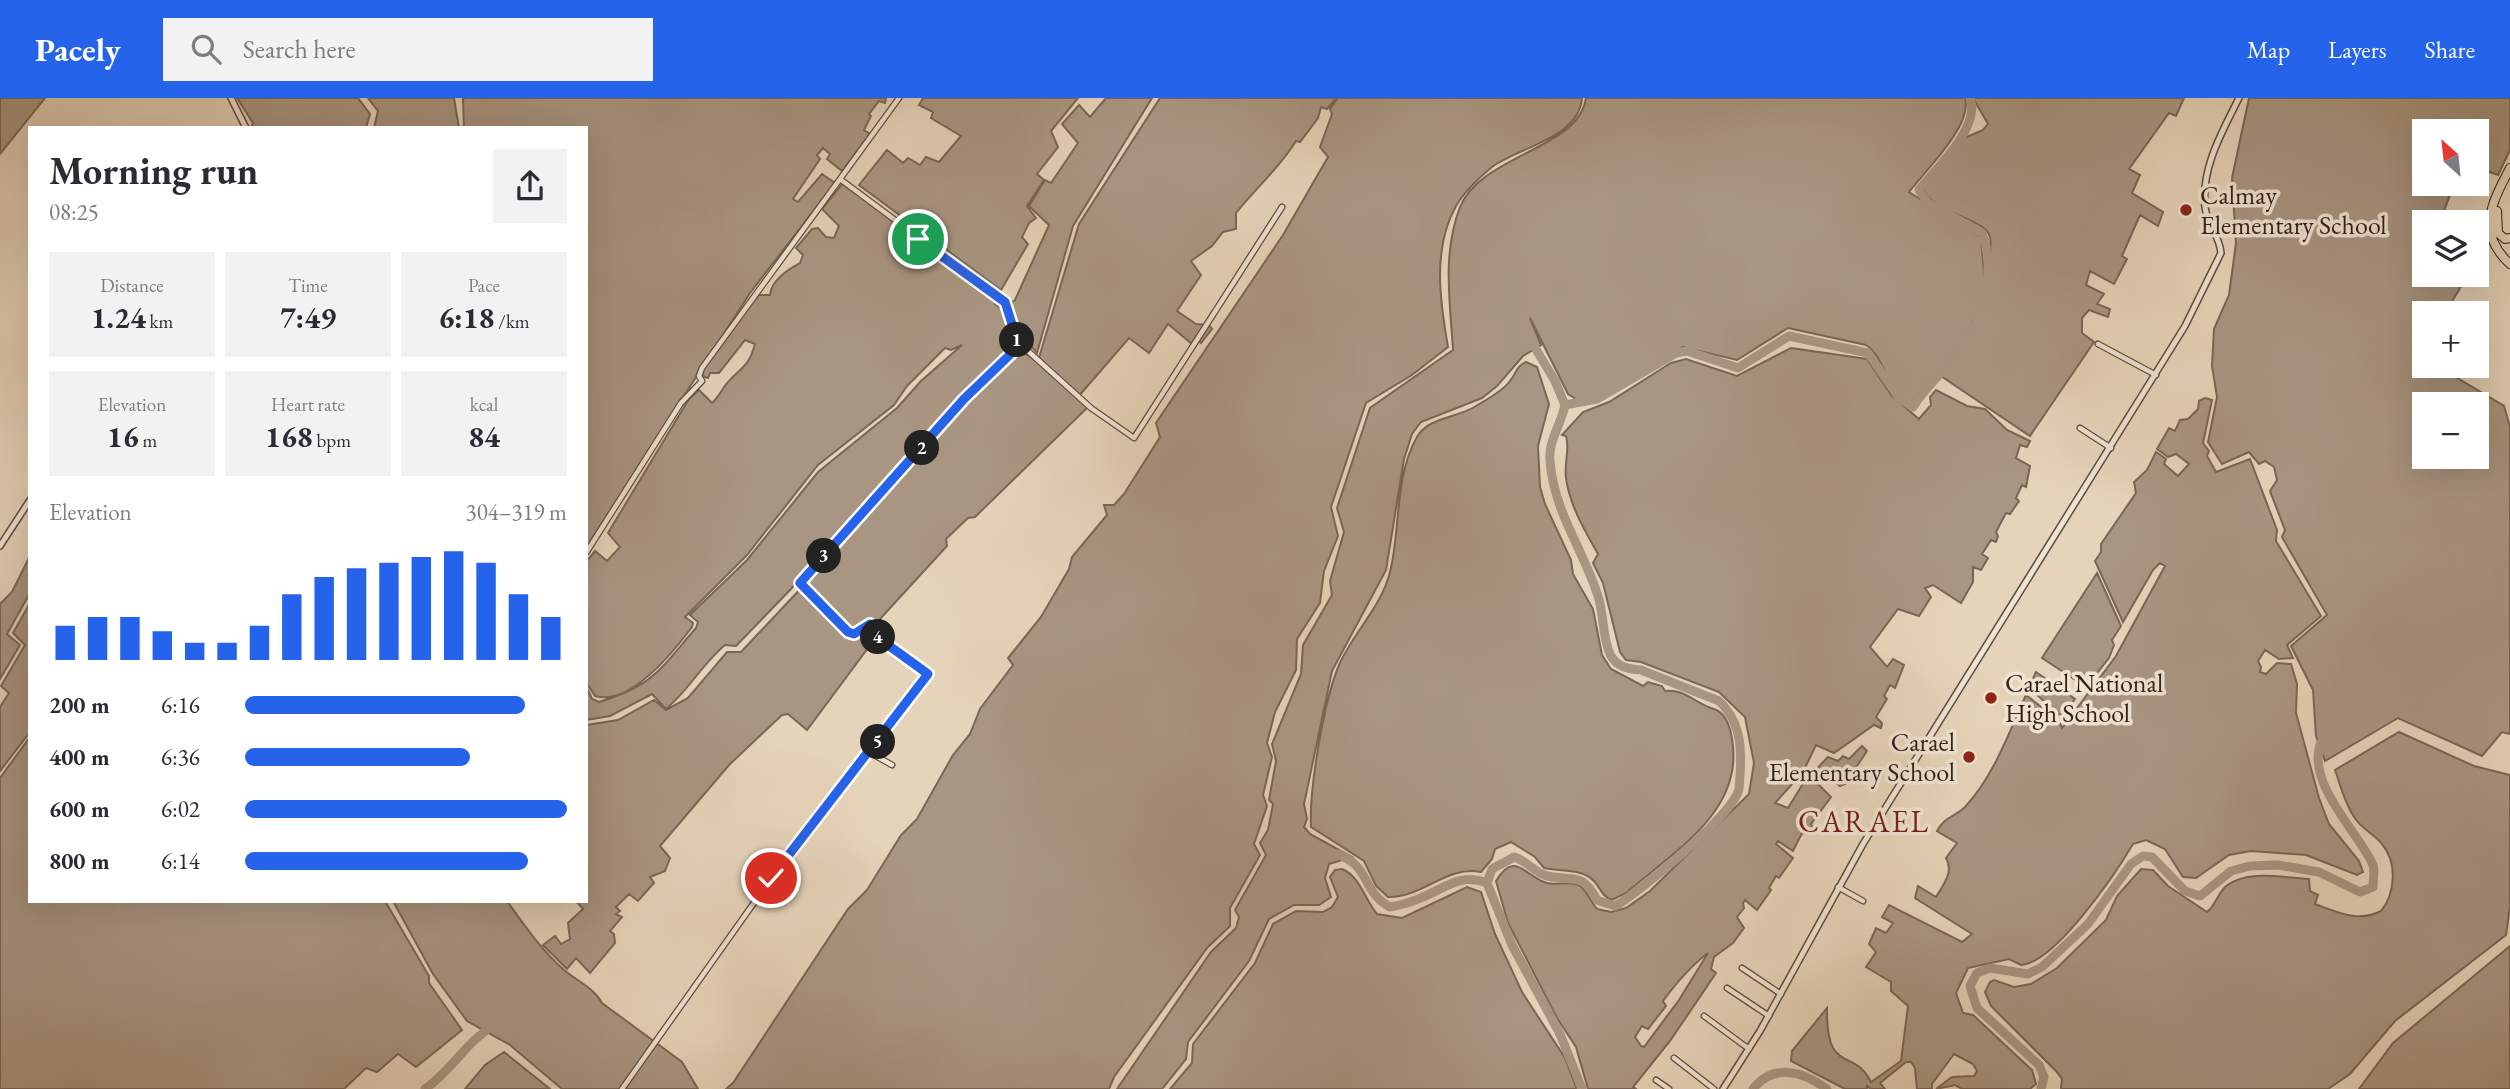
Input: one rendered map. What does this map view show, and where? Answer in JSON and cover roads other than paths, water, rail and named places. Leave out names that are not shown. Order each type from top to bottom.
[{"type":"highway","points":[[2510,168],[2491,212],[2489,234],[2496,249],[2510,264]]},
{"type":"highway","points":[[2500,191],[2496,228],[2501,237],[2510,237]]},
{"type":"street","points":[[230,98],[245,126]]},
{"type":"street","points":[[588,550],[681,403],[701,382],[699,376],[702,368],[899,98]]},
{"type":"street","points":[[1723,1089],[1769,1016],[1838,887],[2157,375],[2221,253],[2207,216],[2205,199],[2211,158],[2239,98]]},
{"type":"street","points":[[840,180],[1006,304],[1018,344],[1091,408],[1134,438],[1282,207]]},
{"type":"street","points":[[622,1089],[807,828],[869,752],[928,673],[883,641],[870,624],[854,634],[848,632],[800,583],[964,399],[1018,344]]},
{"type":"street","points":[[2098,344],[2157,375]]},
{"type":"street","points":[[2080,428],[2112,448]]},
{"type":"street","points":[[0,546],[28,503]]},
{"type":"street","points":[[869,752],[892,765]]},
{"type":"street","points":[[1838,887],[1863,901]]},
{"type":"street","points":[[1742,968],[1781,994]]},
{"type":"street","points":[[1727,988],[1769,1016]]},
{"type":"street","points":[[1704,1016],[1749,1049]]},
{"type":"street","points":[[1674,1058],[1714,1089]]},
{"type":"street","points":[[1656,1080],[1669,1089]]},
{"type":"waterway","points":[[1565,405],[1597,399],[1676,353],[1687,351],[1738,368],[1789,336],[1868,353],[1900,399],[1913,407],[1970,336],[1986,293],[1988,262],[1982,233],[1928,203],[1919,190],[1963,134],[1972,109],[1970,98]]},
{"type":"waterway","points":[[1487,883],[1492,869],[1514,857],[1542,874],[1581,881],[1597,900],[1615,906],[1664,869],[1721,816],[1739,789],[1740,777],[1741,753],[1737,731],[1733,720],[1719,701],[1641,670],[1623,666],[1610,654],[1598,596],[1563,514],[1553,480],[1551,447],[1565,405],[1555,381],[1531,341]]},
{"type":"waterway","points":[[2041,1089],[2044,1077],[2039,1065],[1977,1008],[1970,986],[1977,973],[1990,968],[2028,974],[2042,967],[2088,924],[2131,864],[2143,856],[2152,857],[2185,891],[2200,896],[2231,871],[2250,866],[2278,865],[2319,872],[2360,892],[2373,887],[2373,865],[2334,804],[2319,770],[2318,754],[2323,738]]},
{"type":"waterway","points":[[1338,854],[1356,866],[1374,894],[1390,907],[1415,900],[1461,880],[1487,883],[1512,945],[1560,1034],[1582,1089]]},
{"type":"waterway","points":[[425,1089],[493,1026]]},
{"type":"waterway","points":[[1753,1089],[1770,1075],[1789,1072],[1809,1078],[1827,1089]]},
{"type":"place","name":"Calmay Elementary School","points":[[2186,210]]},
{"type":"place","name":"Carael National High School","points":[[1991,698]]},
{"type":"place","name":"Carael Elementary School","points":[[1969,757]]},
{"type":"district","name":"CARAEL","points":[[1864,821]]}]
